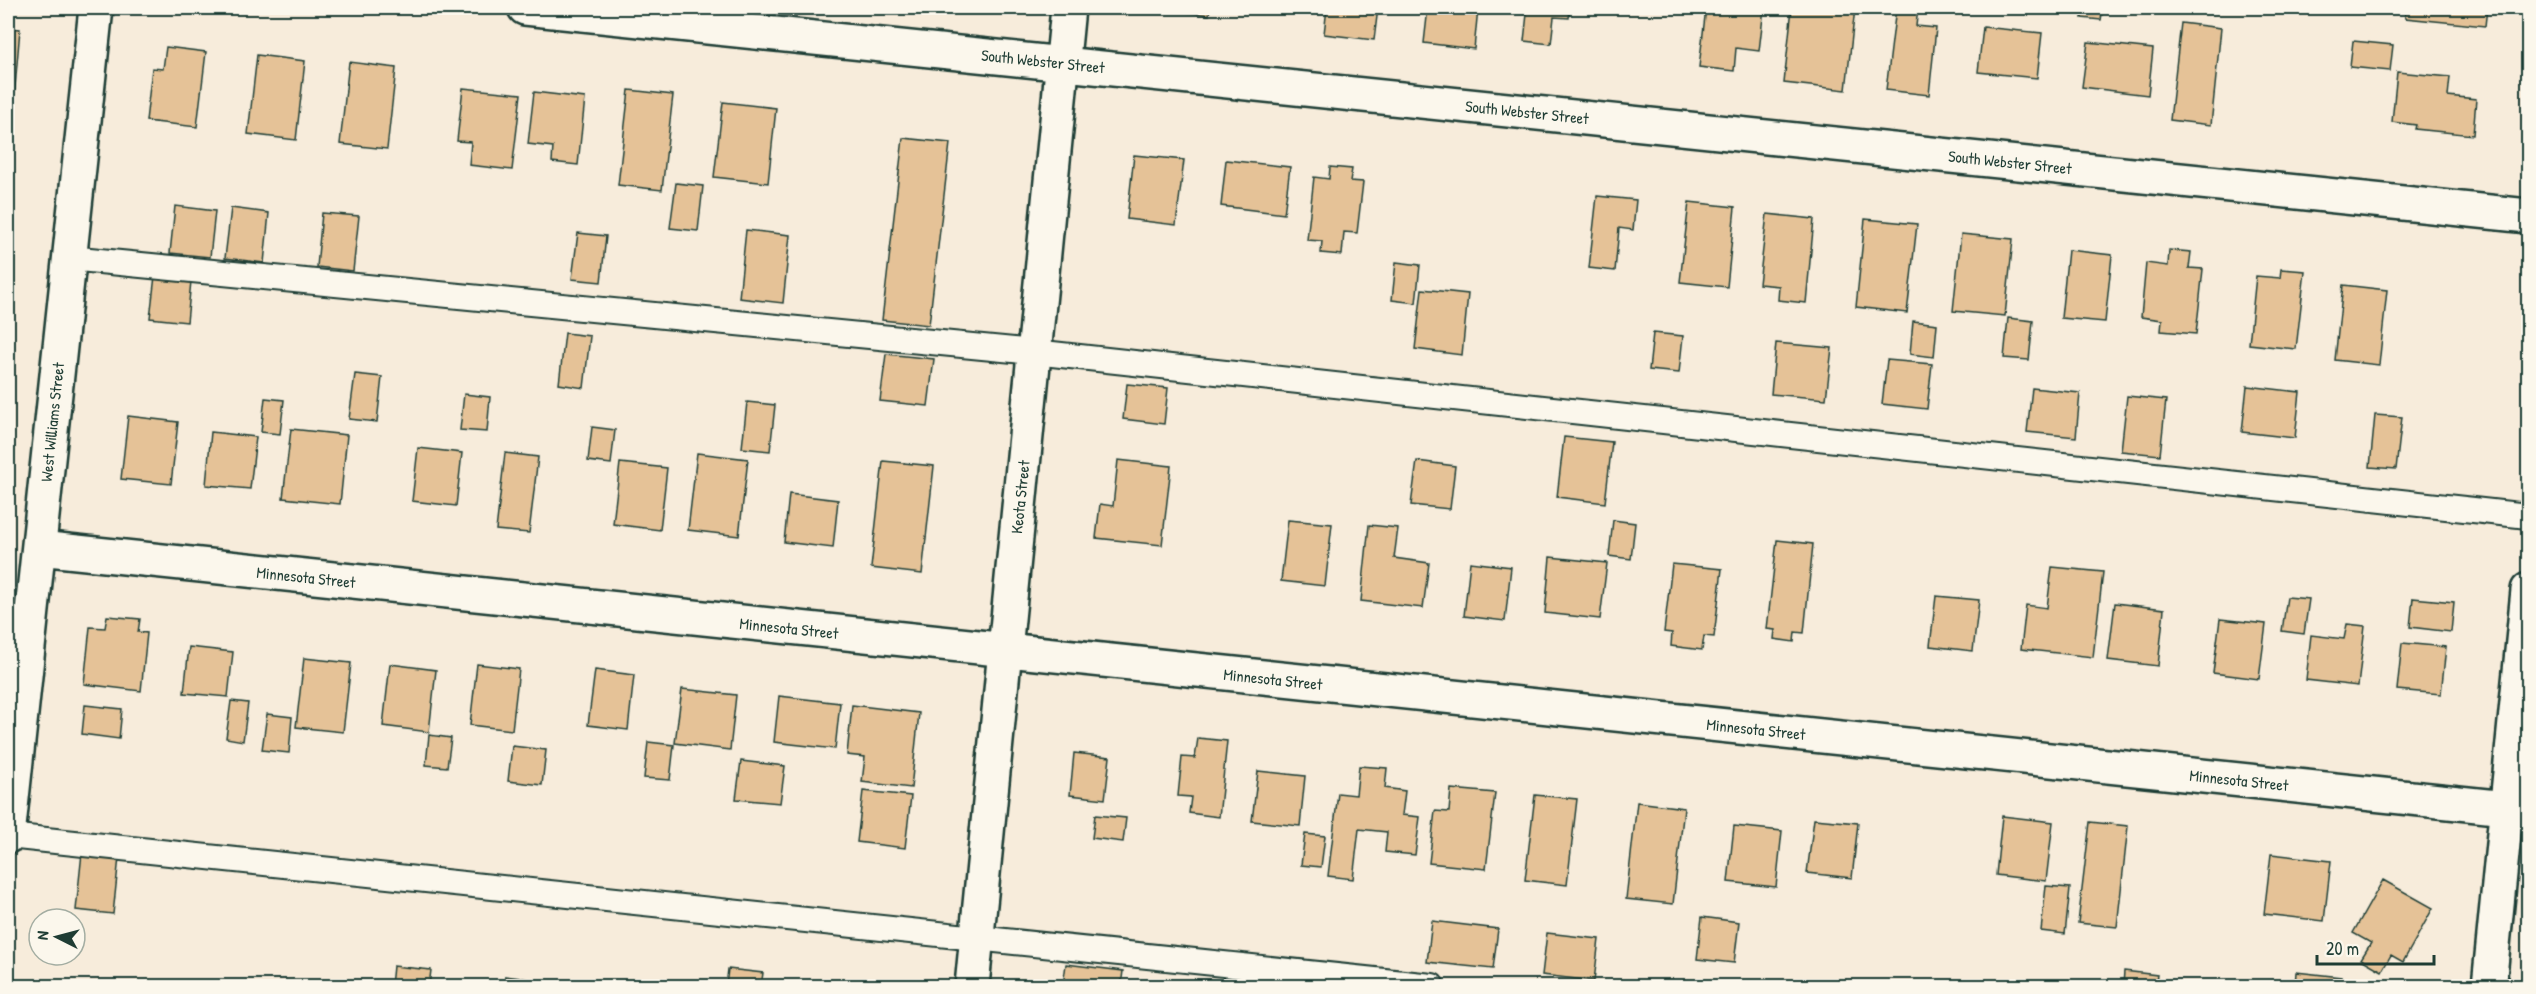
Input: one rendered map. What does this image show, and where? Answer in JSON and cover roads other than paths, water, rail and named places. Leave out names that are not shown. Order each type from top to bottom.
[{"type":"street","name":"West Williams Street","points":[[8,836],[96,8]]},
{"type":"street","name":"South Webster Street","points":[[525,8],[2529,216]]},
{"type":"street","name":"Keota Street","points":[[972,987],[1068,8]]},
{"type":"street","name":"Minnesota Street","points":[[39,548],[2506,808]]},
{"type":"street","points":[[2489,987],[2529,590]]},
{"type":"lane","points":[[69,258],[1034,352],[2529,516]]},
{"type":"lane","points":[[8,836],[1432,987]]}]
